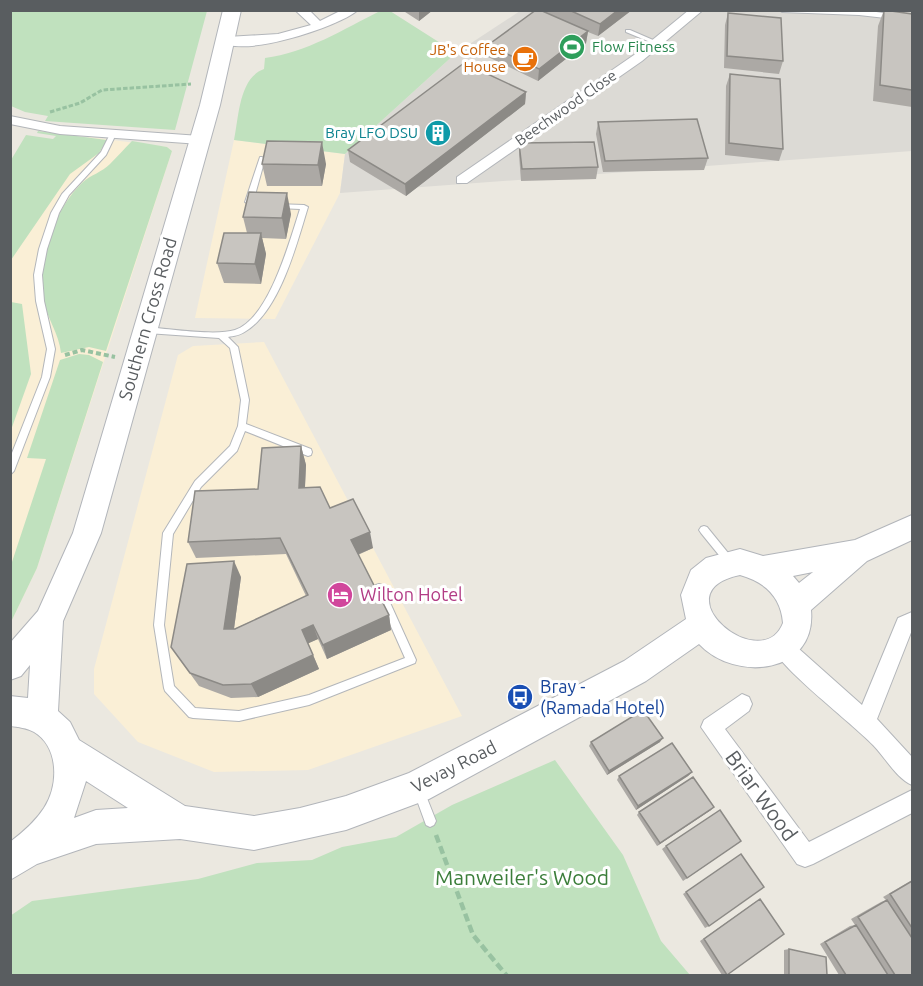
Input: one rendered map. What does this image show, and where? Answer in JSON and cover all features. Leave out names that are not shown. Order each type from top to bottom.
[{"type":"main road","name":"Southern Cross Road","points":[[10,666],[48,621],[87,534],[200,140],[232,10]]},
{"type":"main road","points":[[764,568],[858,552],[912,528]]},
{"type":"main road","points":[[796,604],[858,552]]},
{"type":"main road","points":[[730,562],[749,563],[764,568],[781,580],[796,604],[797,624],[792,637],[782,647],[768,653],[752,655],[737,652],[710,637],[702,625],[694,602],[699,582],[714,567],[730,562]]},
{"type":"main road","name":"Southern Cross Road","points":[[42,718],[48,621]]},
{"type":"main road","name":"Vevay Road","points":[[21,856],[96,827],[180,822],[254,833],[300,825],[346,813],[417,787],[635,671],[702,625]]},
{"type":"main road","points":[[10,711],[28,712],[42,718],[59,732],[69,752],[70,782],[66,799],[52,825],[21,856]]},
{"type":"main road","name":"Vevay Road","points":[[69,752],[180,822]]},
{"type":"street","points":[[301,10],[320,27]]},
{"type":"street","points":[[226,41],[277,40],[320,27],[352,10]]},
{"type":"street","name":"Beechwood Close","points":[[462,180],[657,43],[697,10]]},
{"type":"street","points":[[10,137],[15,122],[113,134],[200,140]]},
{"type":"street","points":[[866,720],[904,624],[912,621]]},
{"type":"street","points":[[782,647],[806,672],[866,720],[893,747],[912,774]]},
{"type":"street","name":"Briar Wood","points":[[742,704],[711,727],[805,856],[912,801]]},
{"type":"lane","points":[[782,10],[859,12],[912,19]]},
{"type":"lane","points":[[627,31],[657,43]]},
{"type":"lane","points":[[10,471],[46,377],[50,358],[51,349],[40,302],[38,275],[43,249],[55,213],[66,194],[104,153],[113,134]]},
{"type":"lane","points":[[260,205],[249,204],[262,159]]},
{"type":"lane","points":[[145,330],[221,335],[243,330],[264,310],[291,249],[304,207],[271,205]]},
{"type":"lane","points":[[221,335],[234,348],[241,373],[245,400],[242,426],[234,448],[198,484],[168,532],[159,625],[169,688],[193,713],[239,716],[309,700],[411,660],[379,588]]},
{"type":"lane","points":[[242,426],[308,452]]},
{"type":"lane","points":[[704,530],[730,562]]},
{"type":"lane","points":[[417,787],[430,821]]},
{"type":"path","points":[[37,126],[53,110],[80,103],[102,90],[191,84]]},
{"type":"path","points":[[50,358],[82,350],[107,357],[137,358]]},
{"type":"path","points":[[430,821],[474,935],[507,975]]},
{"type":"shaded area","points":[[520,11],[912,11],[912,151],[340,193],[345,154],[456,53]]},
{"type":"shaded area","points":[[89,137],[167,147],[172,151],[37,568],[11,622],[11,247]]},
{"type":"shaded area","points":[[234,140],[345,154],[340,193],[275,319],[195,318]]},
{"type":"shaded area","points":[[264,342],[462,716],[308,770],[214,772],[138,742],[94,694],[94,669],[178,355],[193,346]]},
{"type":"green space","points":[[11,10],[207,11],[175,130],[45,121],[48,116],[25,112],[11,106]]},
{"type":"green space","points":[[380,11],[390,11],[456,53],[345,154],[234,140],[245,89],[249,81],[264,69],[265,58],[310,46]]},
{"type":"green space","points":[[38,131],[107,140],[99,153],[70,174],[11,260],[11,160],[26,135],[53,139],[56,136],[37,133]]},
{"type":"green space","points":[[132,141],[167,147],[172,151],[106,351],[89,347],[61,353],[44,301],[42,286],[45,254],[50,237],[63,207],[72,194],[83,182],[107,167]]},
{"type":"green space","points":[[11,302],[22,304],[31,374],[11,430]]},
{"type":"green space","points":[[79,354],[89,355],[103,362],[37,568],[11,622],[11,565],[46,459],[27,458],[60,360]]},
{"type":"green space","name":"Manweiler's Wood","points":[[555,760],[623,855],[661,941],[690,975],[11,975],[10,916],[32,901],[198,879],[257,863],[312,860],[342,847],[396,837],[452,805]]},
{"type":"building","points":[[536,10],[588,31],[539,69],[488,45]]},
{"type":"building","points":[[569,10],[618,10],[600,24]]},
{"type":"building","points":[[884,10],[912,14],[912,90],[880,85]]},
{"type":"building","points":[[728,13],[781,18],[783,61],[727,56]]},
{"type":"building","name":"Bray LFO DSU","points":[[464,63],[526,92],[405,184],[348,150]]},
{"type":"building","points":[[730,74],[780,79],[783,149],[729,143]]},
{"type":"building","points":[[697,119],[708,158],[605,161],[598,122]]},
{"type":"building","points":[[267,141],[322,142],[318,165],[262,164]]},
{"type":"building","points":[[594,142],[598,167],[522,169],[519,143]]},
{"type":"building","points":[[249,192],[287,193],[282,218],[243,217]]},
{"type":"building","points":[[224,233],[261,233],[255,264],[217,263]]},
{"type":"building","name":"Wilton Hotel","points":[[301,446],[299,488],[320,487],[330,508],[353,499],[370,532],[351,540],[389,615],[323,645],[313,625],[302,630],[313,655],[251,684],[223,685],[190,673],[171,647],[187,564],[234,561],[224,629],[235,629],[308,595],[280,538],[188,542],[195,491],[258,489],[262,448]]},
{"type":"building","points":[[643,710],[663,738],[609,771],[591,742]]},
{"type":"building","points":[[672,743],[692,772],[638,806],[619,776]]},
{"type":"building","points":[[693,777],[714,807],[660,843],[639,812]]},
{"type":"building","points":[[720,810],[741,841],[687,878],[666,846]]},
{"type":"building","points":[[741,854],[764,887],[709,926],[686,892]]},
{"type":"building","points":[[912,881],[912,928],[890,894]]},
{"type":"building","points":[[760,899],[784,934],[727,975],[704,939]]},
{"type":"building","points":[[887,900],[912,938],[912,975],[895,975],[858,917]]},
{"type":"building","points":[[856,925],[888,975],[846,975],[825,942]]},
{"type":"building","points":[[789,949],[826,957],[827,975],[789,975]]},
{"type":"place","name":"Flow Fitness","points":[[572,47]]},
{"type":"place","name":"JB's Coffee House","points":[[525,59]]},
{"type":"place","name":"Bray LFO DSU","points":[[438,133]]},
{"type":"place","name":"Wilton Hotel","points":[[340,595]]},
{"type":"place","name":"Bray - (Ramada Hotel)","points":[[520,697]]}]
